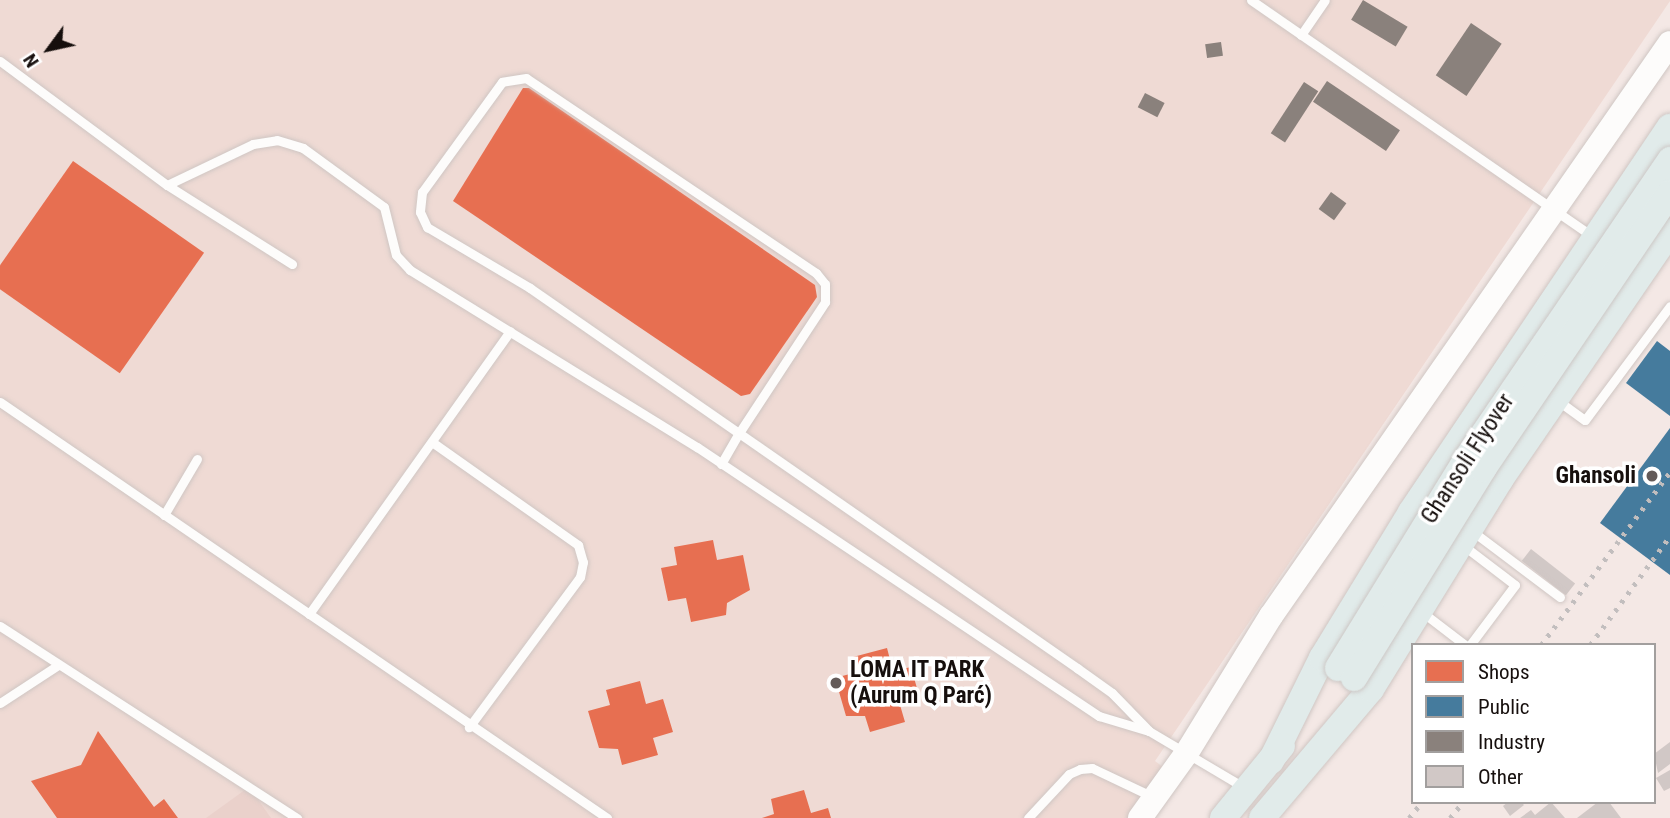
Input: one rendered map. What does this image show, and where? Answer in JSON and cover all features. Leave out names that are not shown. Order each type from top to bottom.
[{"type":"main road","points":[[1223,818],[1271,761],[1322,658],[1410,512],[1670,127]]},
{"type":"main road","name":"Ghansoli Flyover","points":[[1295,779],[1346,673],[1467,458],[1670,160]]},
{"type":"main road","name":"Ghansoli Flyover","points":[[1271,761],[1346,673],[1670,193]]},
{"type":"main road","points":[[1262,818],[1371,690],[1464,536],[1670,232]]},
{"type":"street","points":[[1140,818],[1186,754],[1271,615],[1670,43]]},
{"type":"lane","points":[[1251,0],[1643,272]]},
{"type":"lane","points":[[1301,35],[1325,0]]},
{"type":"lane","points":[[0,61],[167,185],[292,264]]},
{"type":"lane","points":[[721,464],[739,433],[825,302],[825,285],[816,273],[526,78],[502,82],[422,192],[420,212],[427,227],[530,288],[739,433],[1112,693],[1149,732]]},
{"type":"lane","points":[[167,185],[253,144],[276,140],[303,148],[384,206],[396,255],[410,270],[721,464],[1099,716],[1149,732],[1247,790]]},
{"type":"lane","points":[[1555,399],[1585,420],[1670,306]]},
{"type":"lane","points":[[309,614],[510,331]]},
{"type":"lane","points":[[0,402],[469,727],[607,818]]},
{"type":"lane","points":[[432,442],[578,545],[583,562],[580,577],[469,727]]},
{"type":"lane","points":[[164,515],[197,458]]},
{"type":"lane","points":[[1464,536],[1560,597]]},
{"type":"lane","points":[[1464,536],[1515,585],[1470,643]]},
{"type":"lane","points":[[1419,610],[1465,643]]},
{"type":"lane","points":[[0,626],[297,818]]},
{"type":"lane","points":[[0,703],[58,665]]},
{"type":"lane","points":[[1028,818],[1069,774],[1080,769],[1092,768],[1154,797]]},
{"type":"shaded area","points":[[0,0],[1670,1],[1155,761],[1163,767],[1128,818],[0,818]]},
{"type":"shaded area","points":[[249,787],[271,818],[206,818]]},
{"type":"building: Shops","points":[[523,88],[529,88],[815,285],[817,297],[750,394],[741,396],[453,201]]},
{"type":"building: Shops","points":[[73,161],[204,253],[120,373],[0,289],[0,265]]},
{"type":"building: Shops","points":[[713,540],[717,560],[743,555],[750,590],[727,603],[726,615],[691,622],[686,598],[668,601],[661,568],[677,565],[674,547]]},
{"type":"building: Shops","points":[[887,648],[893,671],[911,667],[920,699],[900,705],[905,722],[870,732],[865,716],[846,716],[835,678],[857,672],[853,657]]},
{"type":"building: Shops","points":[[640,681],[646,704],[663,699],[673,732],[653,738],[658,755],[622,765],[618,749],[599,748],[588,711],[610,705],[606,690]]},
{"type":"building: Shops","points":[[98,731],[154,807],[164,799],[178,818],[57,818],[31,781],[81,765]]},
{"type":"building: Shops","points":[[804,790],[811,813],[828,808],[831,818],[762,818],[774,814],[771,799]]},
{"type":"building: Public","points":[[1657,341],[1670,351],[1670,416],[1626,383]]},
{"type":"building: Public","name":"Ghansoli","points":[[1670,428],[1670,575],[1600,523]]},
{"type":"building: Industry","points":[[1363,0],[1408,27],[1396,46],[1351,20]]},
{"type":"building: Industry","points":[[1471,23],[1502,44],[1466,96],[1436,75]]},
{"type":"building: Industry","points":[[1221,42],[1223,56],[1207,58],[1205,44]]},
{"type":"building: Industry","points":[[1327,81],[1400,130],[1386,151],[1313,102]]},
{"type":"building: Industry","points":[[1304,82],[1318,91],[1285,142],[1271,133]]},
{"type":"building: Industry","points":[[1145,93],[1165,103],[1157,117],[1138,107]]},
{"type":"building: Industry","points":[[1331,192],[1346,203],[1334,220],[1319,209]]},
{"type":"building: Other","points":[[1531,549],[1575,583],[1566,595],[1522,561]]},
{"type":"building: Other","points":[[1670,742],[1670,764],[1658,773],[1656,764],[1656,752]]},
{"type":"building: Other","points":[[1670,770],[1670,788],[1664,791],[1656,778]]},
{"type":"building: Other","points":[[1506,804],[1524,805],[1510,816],[1503,806]]},
{"type":"building: Other","points":[[1549,804],[1553,804],[1565,818],[1520,818],[1531,810],[1535,815]]},
{"type":"building: Other","points":[[1595,804],[1610,804],[1621,818],[1577,818]]},
{"type":"railway","points":[[1542,643],[1670,472]]},
{"type":"railway","points":[[1591,643],[1670,536]]},
{"type":"railway","points":[[1409,818],[1420,804]]},
{"type":"railway","points":[[1450,818],[1461,804]]},
{"type":"place","name":"Ghansoli","points":[[1652,476]]},
{"type":"place","name":"LOMA IT PARK (Aurum Q Parć)","points":[[836,683]]}]
